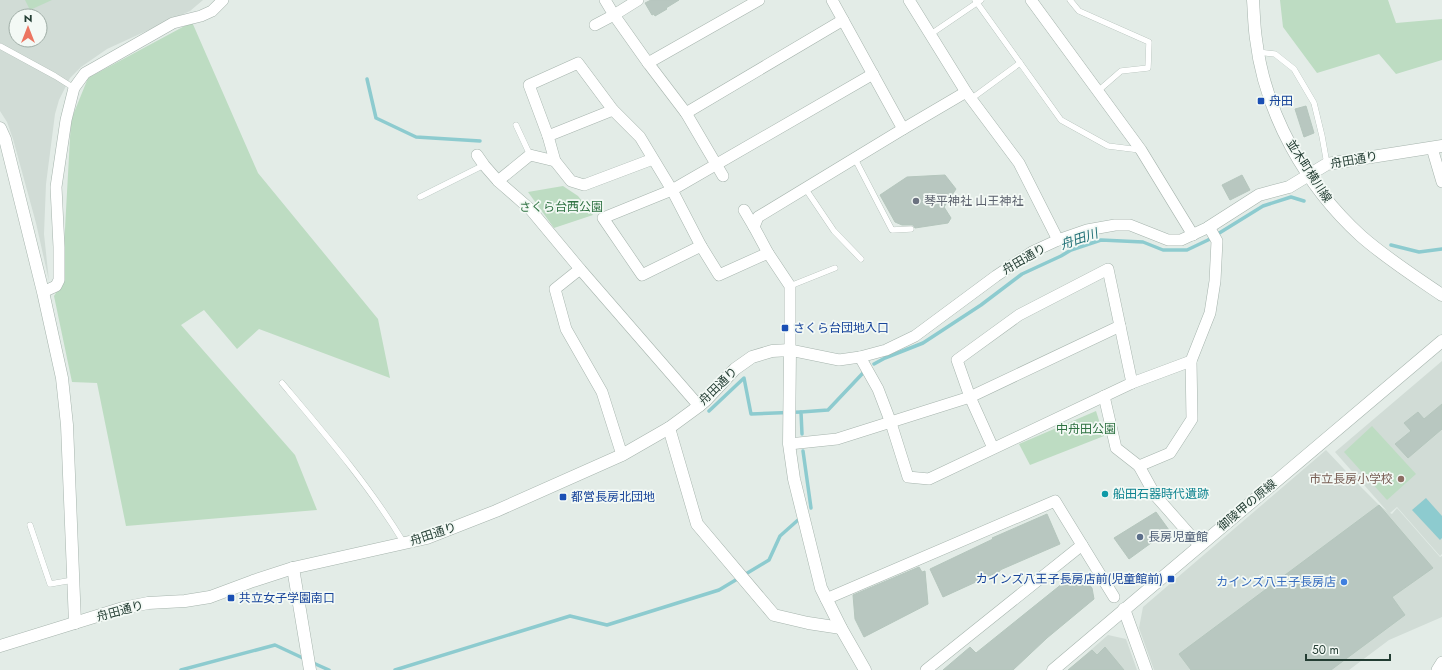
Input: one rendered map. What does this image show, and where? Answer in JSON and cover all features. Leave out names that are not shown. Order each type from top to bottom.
[{"type":"street","points":[[43,292],[56,286],[59,280],[56,187],[66,120],[74,88],[78,81],[85,73],[173,23],[212,11],[223,0]]},
{"type":"street","points":[[605,0],[648,63],[686,113],[724,176]]},
{"type":"street","points":[[595,26],[638,0]]},
{"type":"street","points":[[648,63],[759,0]]},
{"type":"street","points":[[832,0],[903,129]]},
{"type":"street","points":[[909,0],[969,95],[1019,163],[1058,240]]},
{"type":"street","points":[[1030,0],[1141,150],[1193,235]]},
{"type":"street","name":"並木町横川線","points":[[1253,0],[1258,52],[1274,109],[1293,150],[1321,194],[1340,216],[1361,236],[1383,254],[1442,295]]},
{"type":"street","points":[[686,113],[843,20]]},
{"type":"street","points":[[653,159],[584,185],[571,180],[555,161],[548,136],[529,85],[578,63],[595,88],[613,110],[640,137],[672,190],[719,275],[768,253]]},
{"type":"street","points":[[702,246],[642,275],[603,218],[672,190],[873,74]]},
{"type":"street","points":[[754,228],[758,217],[903,129],[969,95]]},
{"type":"street","points":[[548,136],[613,110]]},
{"type":"street","points":[[0,128],[5,139],[43,292],[62,378],[67,425],[75,623]]},
{"type":"street","points":[[1437,147],[1442,182]]},
{"type":"street","name":"舟田通り","points":[[0,646],[123,608],[148,603],[185,601],[210,597],[293,568],[427,538],[496,511],[622,456],[669,428],[699,406],[735,368],[752,358],[772,352],[790,350],[840,360],[860,357],[886,350],[915,336],[1009,266],[1032,252],[1058,240],[1087,230],[1115,225],[1130,225],[1168,240],[1181,240],[1210,228],[1259,196],[1289,186],[1327,164],[1437,147]]},
{"type":"street","points":[[477,155],[498,181],[530,209],[699,406]]},
{"type":"street","points":[[498,181],[530,156],[555,161]]},
{"type":"street","points":[[744,210],[768,253],[790,286],[789,444],[794,479],[821,588],[841,628],[865,670]]},
{"type":"street","points":[[1139,466],[1170,453],[1192,419],[1191,361],[1210,313],[1216,281],[1218,241],[1210,228]]},
{"type":"street","points":[[580,269],[555,289],[566,329],[602,392],[622,456]]},
{"type":"street","points":[[993,448],[970,397],[957,360],[1019,315],[1108,269],[1132,382]]},
{"type":"street","points":[[789,444],[837,439],[970,397],[1120,326]]},
{"type":"street","name":"御陵甲の原線","points":[[1053,670],[1199,545],[1442,342]]},
{"type":"street","points":[[860,357],[878,389],[891,423],[908,477],[929,478],[1132,382],[1191,361]]},
{"type":"street","points":[[1104,396],[1116,448],[1139,466],[1155,495],[1199,545]]},
{"type":"street","points":[[669,428],[697,524],[736,571],[774,615],[841,628]]},
{"type":"street","points":[[826,599],[1055,501],[1114,597]]},
{"type":"street","points":[[926,670],[1082,546]]},
{"type":"street","points":[[293,568],[309,669]]},
{"type":"street","points":[[1124,609],[1146,670]]},
{"type":"street","points":[[1437,670],[1442,662]]},
{"type":"lane","points":[[1070,0],[1079,11],[1149,42],[1148,68],[1121,70],[1098,92]]},
{"type":"lane","points":[[931,34],[978,1],[1061,120],[1108,146],[1141,150]]},
{"type":"lane","points":[[0,46],[56,76],[74,88]]},
{"type":"lane","points":[[1258,52],[1275,54],[1294,69],[1314,103],[1327,164]]},
{"type":"lane","points":[[969,95],[1020,63]]},
{"type":"lane","points":[[516,125],[530,156]]},
{"type":"lane","points":[[855,159],[892,230],[911,229]]},
{"type":"lane","points":[[420,197],[484,165]]},
{"type":"lane","points":[[806,188],[834,231],[861,260]]},
{"type":"lane","points":[[790,286],[835,268]]},
{"type":"lane","points":[[282,383],[340,451],[393,525],[404,543]]},
{"type":"lane","points":[[30,525],[50,584],[73,580]]},
{"type":"shaded area","points":[[0,0],[203,0],[190,11],[107,49],[81,67],[70,78],[59,100],[55,114],[46,184],[44,234],[49,281],[36,223],[7,122],[0,111]]},
{"type":"shaded area","points":[[1442,361],[1442,554],[1440,556],[1397,507],[1390,513],[1392,514],[1397,508],[1440,557],[1442,556],[1442,617],[1389,640],[1349,670],[1154,670],[1139,628],[1143,607],[1326,450],[1379,505],[1387,511],[1335,452]]},
{"type":"shaded area","points":[[1108,635],[1126,639],[1137,670],[1068,670]]},
{"type":"green space","points":[[25,0],[52,0],[34,8],[29,8]]},
{"type":"green space","points":[[1280,0],[1388,0],[1396,23],[1442,19],[1442,60],[1396,74],[1379,54],[1317,73],[1283,27]]},
{"type":"green space","points":[[192,22],[258,173],[378,319],[390,378],[259,329],[237,349],[204,310],[181,325],[295,455],[317,510],[126,526],[97,383],[72,382],[54,296],[62,283],[71,120],[88,78]]},
{"type":"green space","name":"さくら台西公園","points":[[563,186],[578,196],[593,215],[554,228],[528,192]]},
{"type":"green space","name":"中舟田公園","points":[[1096,411],[1104,436],[1030,465],[1019,444]]},
{"type":"green space","points":[[1372,426],[1416,474],[1387,500],[1344,452]]},
{"type":"water","points":[[1426,498],[1442,516],[1442,538],[1440,540],[1412,510]]},
{"type":"building","points":[[651,0],[679,0],[655,16],[654,14],[652,15],[645,3]]},
{"type":"building","points":[[1306,106],[1314,133],[1304,137],[1295,109]]},
{"type":"building","name":"琴平神社 山王神社","points":[[945,175],[956,189],[944,207],[951,218],[948,223],[915,228],[913,225],[902,225],[895,222],[880,195],[907,177]]},
{"type":"building","points":[[1242,175],[1250,190],[1230,200],[1222,185]]},
{"type":"building","points":[[1442,404],[1442,429],[1408,458],[1395,444],[1411,431],[1404,423],[1418,412],[1424,419]]},
{"type":"building","name":"カインズ八王子長房店","points":[[1379,505],[1433,568],[1392,597],[1405,615],[1331,670],[1191,670],[1179,654]]},
{"type":"building","points":[[1156,512],[1169,530],[1129,559],[1114,538]]},
{"type":"building","points":[[1047,514],[1060,544],[943,597],[930,569],[993,539],[992,538]]},
{"type":"building","points":[[919,567],[922,572],[925,571],[928,604],[864,637],[855,619],[853,595]]},
{"type":"building","points":[[1078,571],[1092,588],[1094,599],[1047,638],[1013,670],[943,670],[970,647],[976,653]]},
{"type":"building","points":[[1105,647],[1124,670],[1068,670],[1092,650],[1097,655]]},
{"type":"waterway","points":[[367,79],[376,118],[416,137],[480,141]]},
{"type":"waterway","name":"舟田川","points":[[874,364],[923,343],[981,305],[1022,274],[1071,250],[1101,240],[1143,242],[1163,250],[1187,250],[1208,240],[1263,206],[1291,197],[1304,201]]},
{"type":"waterway","name":"舟田川","points":[[1391,245],[1419,252],[1442,249]]},
{"type":"waterway","points":[[802,434],[801,412],[828,410],[863,373]]},
{"type":"waterway","points":[[709,411],[744,378],[751,414],[801,412]]},
{"type":"waterway","points":[[803,451],[811,508]]},
{"type":"waterway","points":[[395,670],[570,616],[607,625],[719,590],[769,560],[780,536],[798,520]]},
{"type":"waterway","points":[[181,670],[275,645],[305,659]]},
{"type":"waterway","points":[[311,662],[329,670]]},
{"type":"place","name":"舟田","points":[[1261,101]]},
{"type":"place","name":"琴平神社 山王神社","points":[[916,201]]},
{"type":"place","name":"さくら台団地入口","points":[[785,328]]},
{"type":"place","name":"市立長房小学校","points":[[1401,479]]},
{"type":"place","name":"船田石器時代遺跡","points":[[1105,494]]},
{"type":"place","name":"都営長房北団地","points":[[563,497]]},
{"type":"place","name":"長房児童館","points":[[1140,537]]},
{"type":"place","name":"カインズ八王子長房店前(児童館前)","points":[[1171,579]]},
{"type":"place","name":"カインズ八王子長房店","points":[[1344,582]]},
{"type":"place","name":"共立女子学園南口","points":[[231,598]]}]
